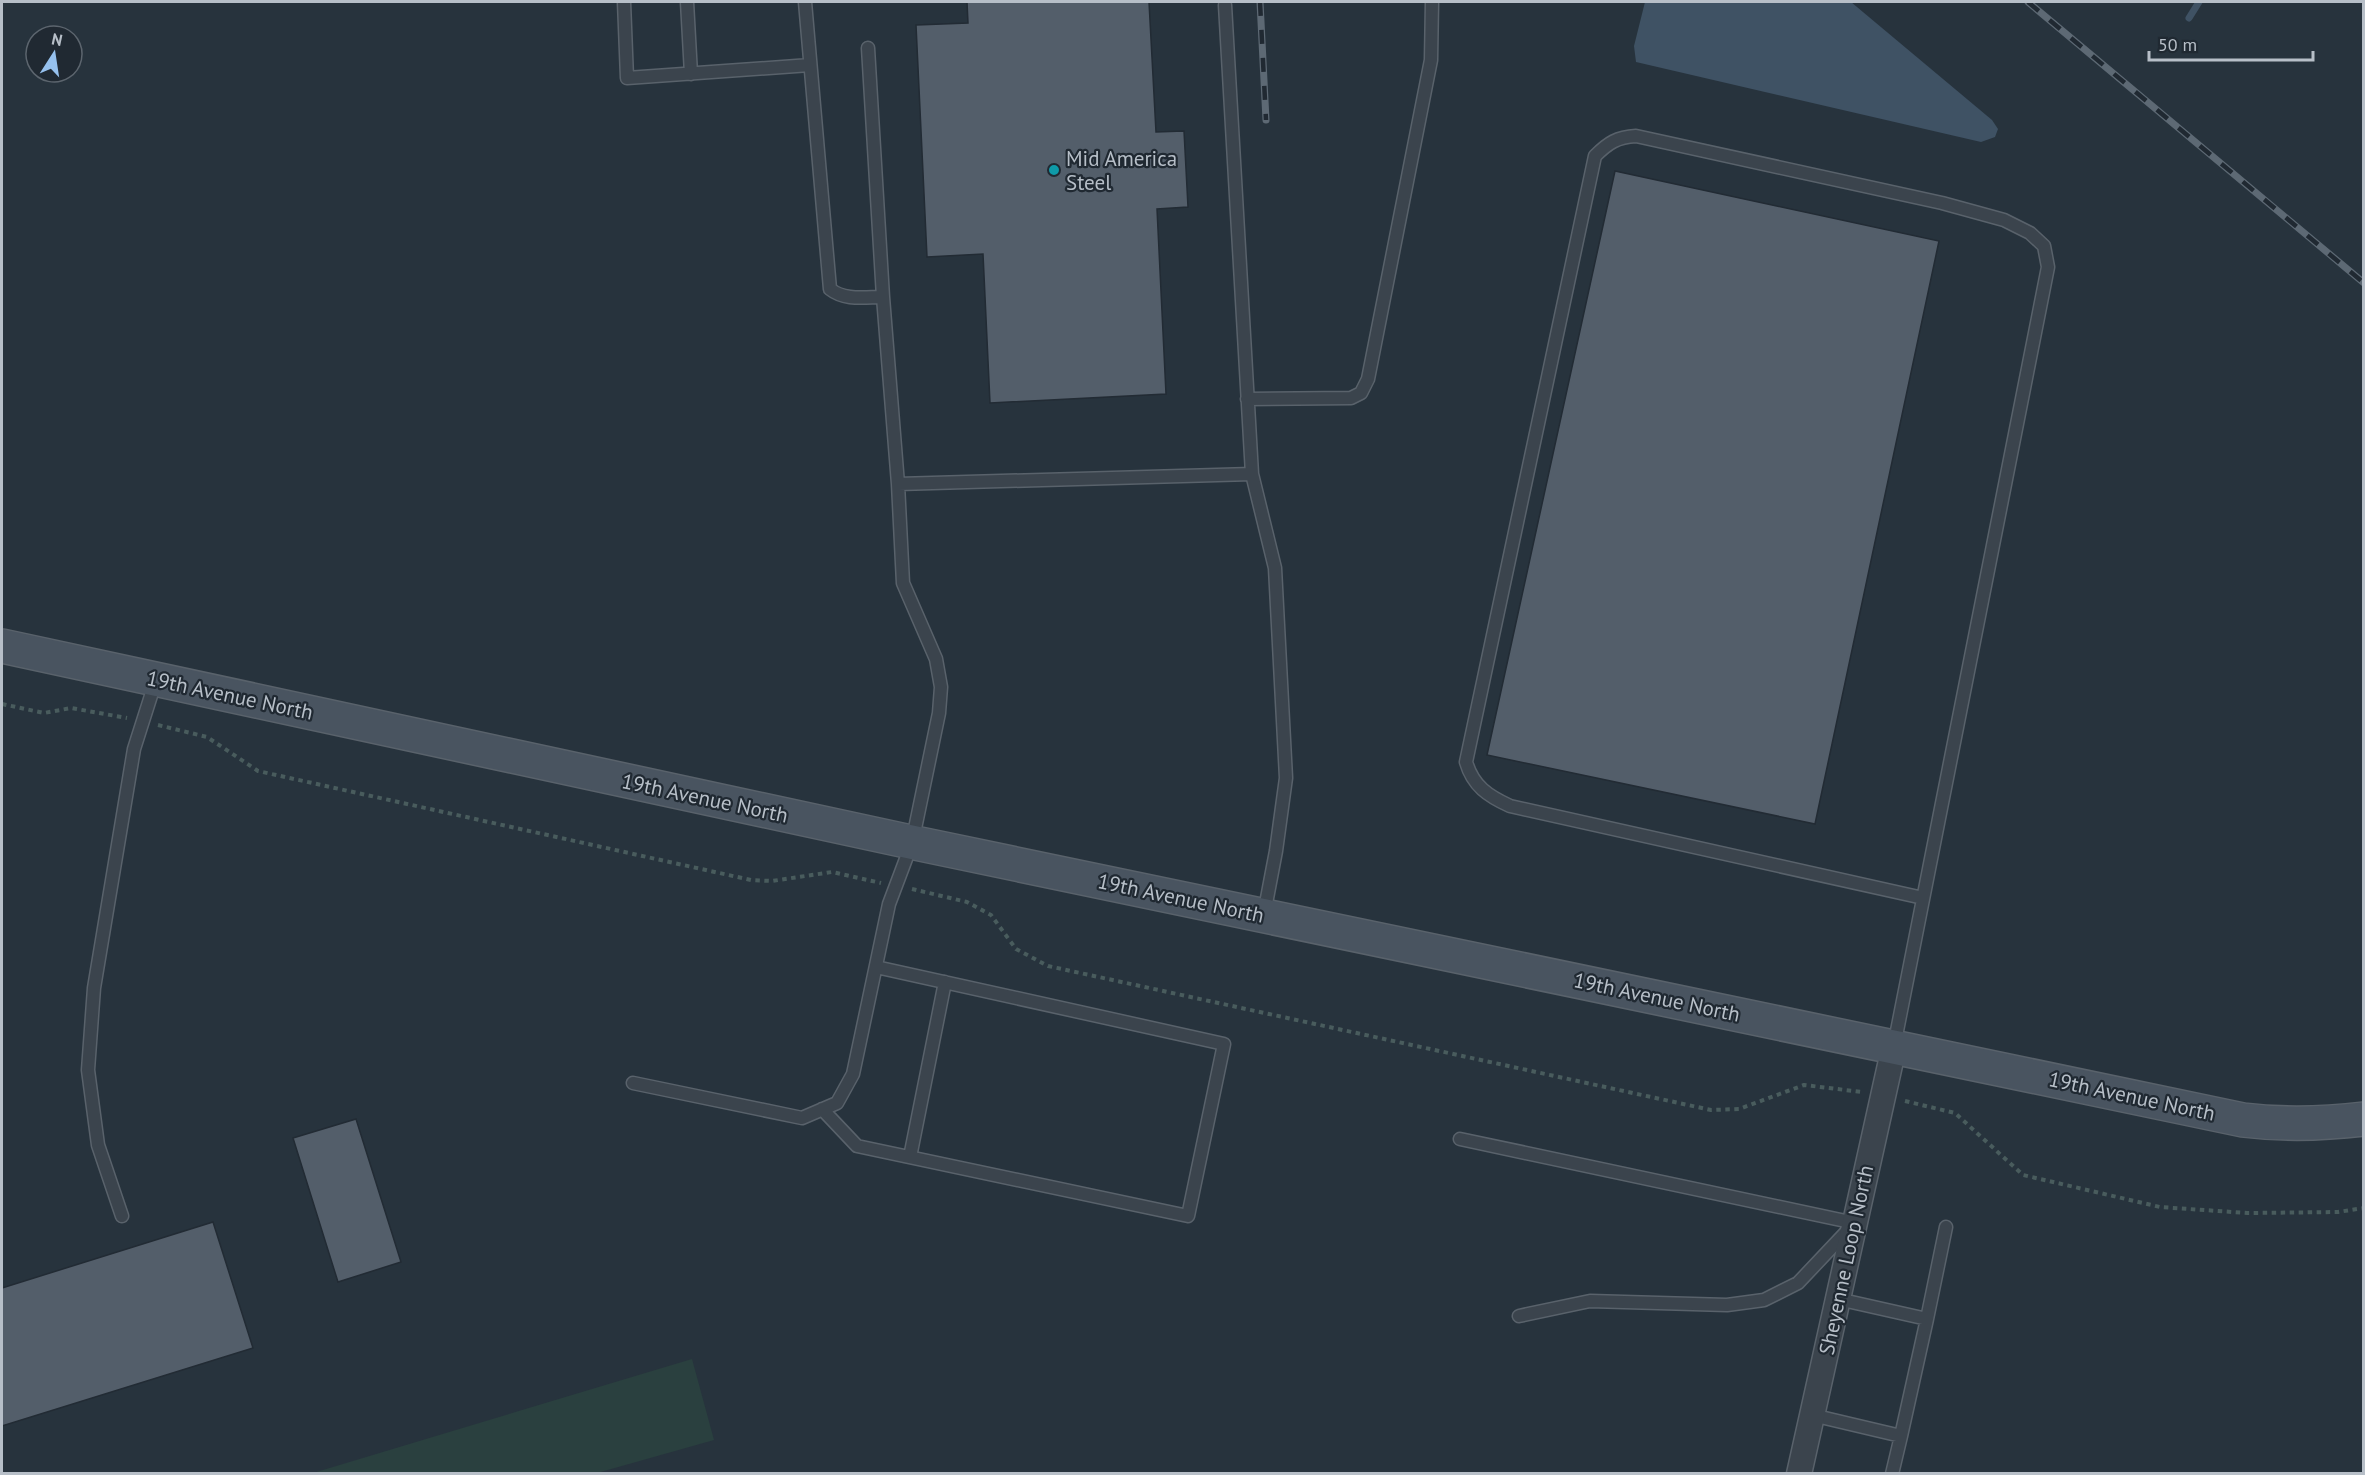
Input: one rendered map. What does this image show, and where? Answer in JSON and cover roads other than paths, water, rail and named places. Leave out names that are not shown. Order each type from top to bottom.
[{"type":"street","name":"19th Avenue North","points":[[2,646],[912,843],[2243,1120],[2278,1124],[2319,1124],[2364,1119]]},
{"type":"street","name":"Sheyenne Loop North","points":[[1799,1473],[1894,1047]]},
{"type":"lane","points":[[624,2],[627,78],[810,64]]},
{"type":"lane","points":[[687,2],[691,74]]},
{"type":"lane","points":[[805,2],[830,289],[837,295],[850,297],[883,297]]},
{"type":"lane","points":[[1247,399],[1351,398],[1361,393],[1368,380],[1431,60],[1432,2]]},
{"type":"lane","points":[[1225,5],[1252,474],[1275,568],[1286,778],[1264,915]]},
{"type":"lane","points":[[633,1083],[802,1118],[837,1103],[853,1074],[889,904],[912,843],[939,713],[940,687],[936,659],[903,583],[868,48]]},
{"type":"lane","points":[[1894,1047],[2048,267],[2044,246],[2030,233],[2004,220],[1942,203],[1636,136],[1618,137],[1595,156],[1466,762],[1470,777],[1488,796],[1510,806],[1923,898]]},
{"type":"lane","points":[[898,484],[1252,474]]},
{"type":"lane","points":[[122,1216],[98,1145],[88,1070],[94,988],[134,749],[156,679]]},
{"type":"lane","points":[[822,1109],[857,1146],[1188,1216],[1224,1044],[876,967]]},
{"type":"lane","points":[[910,1157],[945,982]]},
{"type":"lane","points":[[1460,1139],[1855,1223]]},
{"type":"lane","points":[[1519,1316],[1590,1301],[1727,1305],[1764,1300],[1798,1283],[1855,1223]]},
{"type":"lane","points":[[1892,1473],[1946,1227]]},
{"type":"lane","points":[[1838,1299],[1926,1319]]},
{"type":"lane","points":[[1812,1415],[1901,1436]]},
{"type":"water","points":[[1645,2],[1851,2],[1992,120],[1998,129],[1995,137],[1981,142],[1636,62],[1634,46]]},
{"type":"waterway","points":[[2189,18],[2199,2]]},
{"type":"railway","points":[[1260,2],[1266,120]]},
{"type":"railway","points":[[2028,2],[2364,283]]},
{"type":"place","name":"Mid America Steel","points":[[1054,170]]}]
